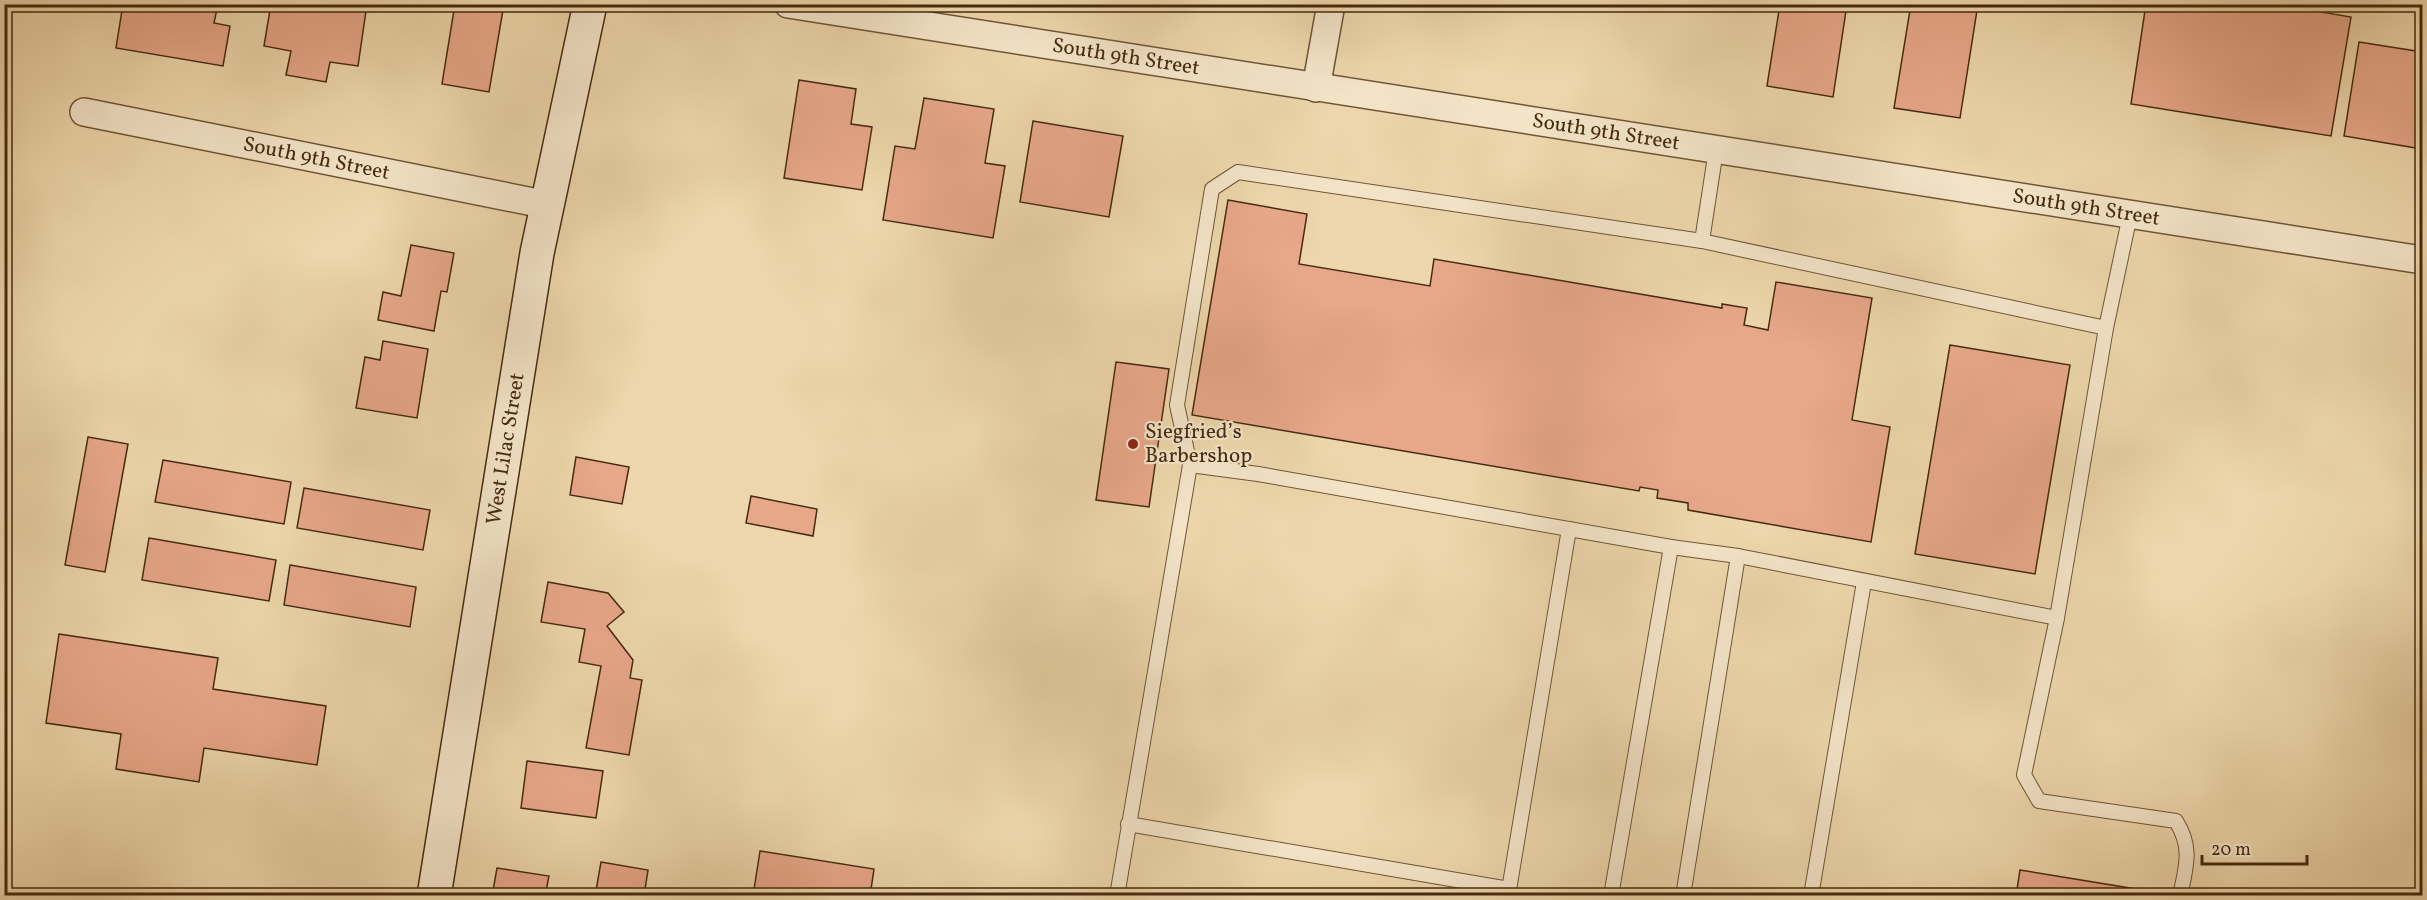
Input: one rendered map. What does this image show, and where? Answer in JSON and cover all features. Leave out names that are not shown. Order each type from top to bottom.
[{"type":"street","name":"West Lilac Street","points":[[434,896],[537,253],[590,4]]},
{"type":"street","name":"South 9th Street","points":[[788,4],[2422,260]]},
{"type":"street","points":[[1316,88],[1331,4]]},
{"type":"street","name":"South 9th Street","points":[[84,112],[548,205]]},
{"type":"lane","points":[[1702,241],[1716,150]]},
{"type":"lane","points":[[1117,896],[1190,465],[1177,405],[1212,189],[1238,172],[1702,241],[2106,328]]},
{"type":"lane","points":[[2130,215],[2106,328],[2057,618],[2024,775],[2038,801],[2176,821],[2185,835],[2188,858],[2180,896]]},
{"type":"lane","points":[[1190,465],[1258,474],[1671,547],[1738,556],[2057,618]]},
{"type":"lane","points":[[1128,825],[1508,892],[1569,529]]},
{"type":"lane","points":[[1611,896],[1671,547]]},
{"type":"lane","points":[[1683,896],[1738,556]]},
{"type":"lane","points":[[1811,896],[1864,582]]},
{"type":"building","points":[[123,4],[218,4],[214,23],[230,26],[223,66],[116,48]]},
{"type":"building","points":[[271,4],[367,4],[358,66],[330,62],[326,82],[286,75],[291,51],[264,46]]},
{"type":"building","points":[[455,4],[504,4],[489,92],[442,84]]},
{"type":"building","points":[[1491,4],[1532,4],[1531,11]]},
{"type":"building","points":[[1780,4],[1847,4],[1833,97],[1767,86]]},
{"type":"building","points":[[1911,4],[1978,4],[1960,118],[1894,108]]},
{"type":"building","points":[[2146,4],[2274,4],[2351,17],[2331,136],[2131,104]]},
{"type":"building","points":[[2359,42],[2422,52],[2422,149],[2344,136]]},
{"type":"building","points":[[799,80],[856,89],[851,124],[872,127],[862,190],[784,178]]},
{"type":"building","points":[[924,98],[994,109],[985,163],[1005,166],[993,238],[883,220],[895,146],[915,149]]},
{"type":"building","points":[[1033,121],[1123,136],[1109,217],[1020,202]]},
{"type":"building","points":[[1228,200],[1307,214],[1299,264],[1430,286],[1434,259],[1722,308],[1722,304],[1747,308],[1744,325],[1768,330],[1776,282],[1872,298],[1852,420],[1890,427],[1871,542],[1688,510],[1688,503],[1657,498],[1658,490],[1640,487],[1639,491],[1192,415]]},
{"type":"building","points":[[411,245],[454,253],[447,292],[441,291],[434,331],[378,320],[383,292],[401,296]]},
{"type":"building","points":[[383,341],[428,349],[417,418],[356,408],[365,357],[380,360]]},
{"type":"building","points":[[1950,345],[2070,365],[2035,574],[1915,554]]},
{"type":"building","points":[[1116,362],[1169,369],[1149,507],[1096,500]]},
{"type":"building","points":[[88,437],[128,444],[105,572],[65,565]]},
{"type":"building","points":[[576,457],[629,467],[622,504],[570,495]]},
{"type":"building","points":[[163,460],[291,482],[284,524],[155,502]]},
{"type":"building","points":[[304,488],[430,510],[423,550],[297,528]]},
{"type":"building","points":[[751,496],[817,509],[813,536],[746,523]]},
{"type":"building","points":[[149,538],[276,560],[269,601],[142,580]]},
{"type":"building","points":[[290,565],[416,587],[410,627],[284,605]]},
{"type":"building","points":[[548,582],[608,593],[624,612],[607,626],[633,660],[630,678],[642,680],[629,755],[586,748],[601,666],[579,662],[585,629],[541,622]]},
{"type":"building","points":[[59,634],[218,658],[213,689],[326,706],[317,765],[204,748],[199,782],[116,769],[121,734],[46,723]]},
{"type":"building","points":[[527,761],[603,771],[596,818],[521,808]]},
{"type":"building","points":[[760,851],[874,869],[870,896],[753,896]]},
{"type":"building","points":[[601,862],[648,870],[644,896],[595,896]]},
{"type":"building","points":[[497,868],[549,876],[545,896],[492,896]]},
{"type":"building","points":[[2020,870],[2148,891],[2148,896],[2016,896]]},
{"type":"place","name":"Siegfried’s Barbershop","points":[[1133,444]]}]
